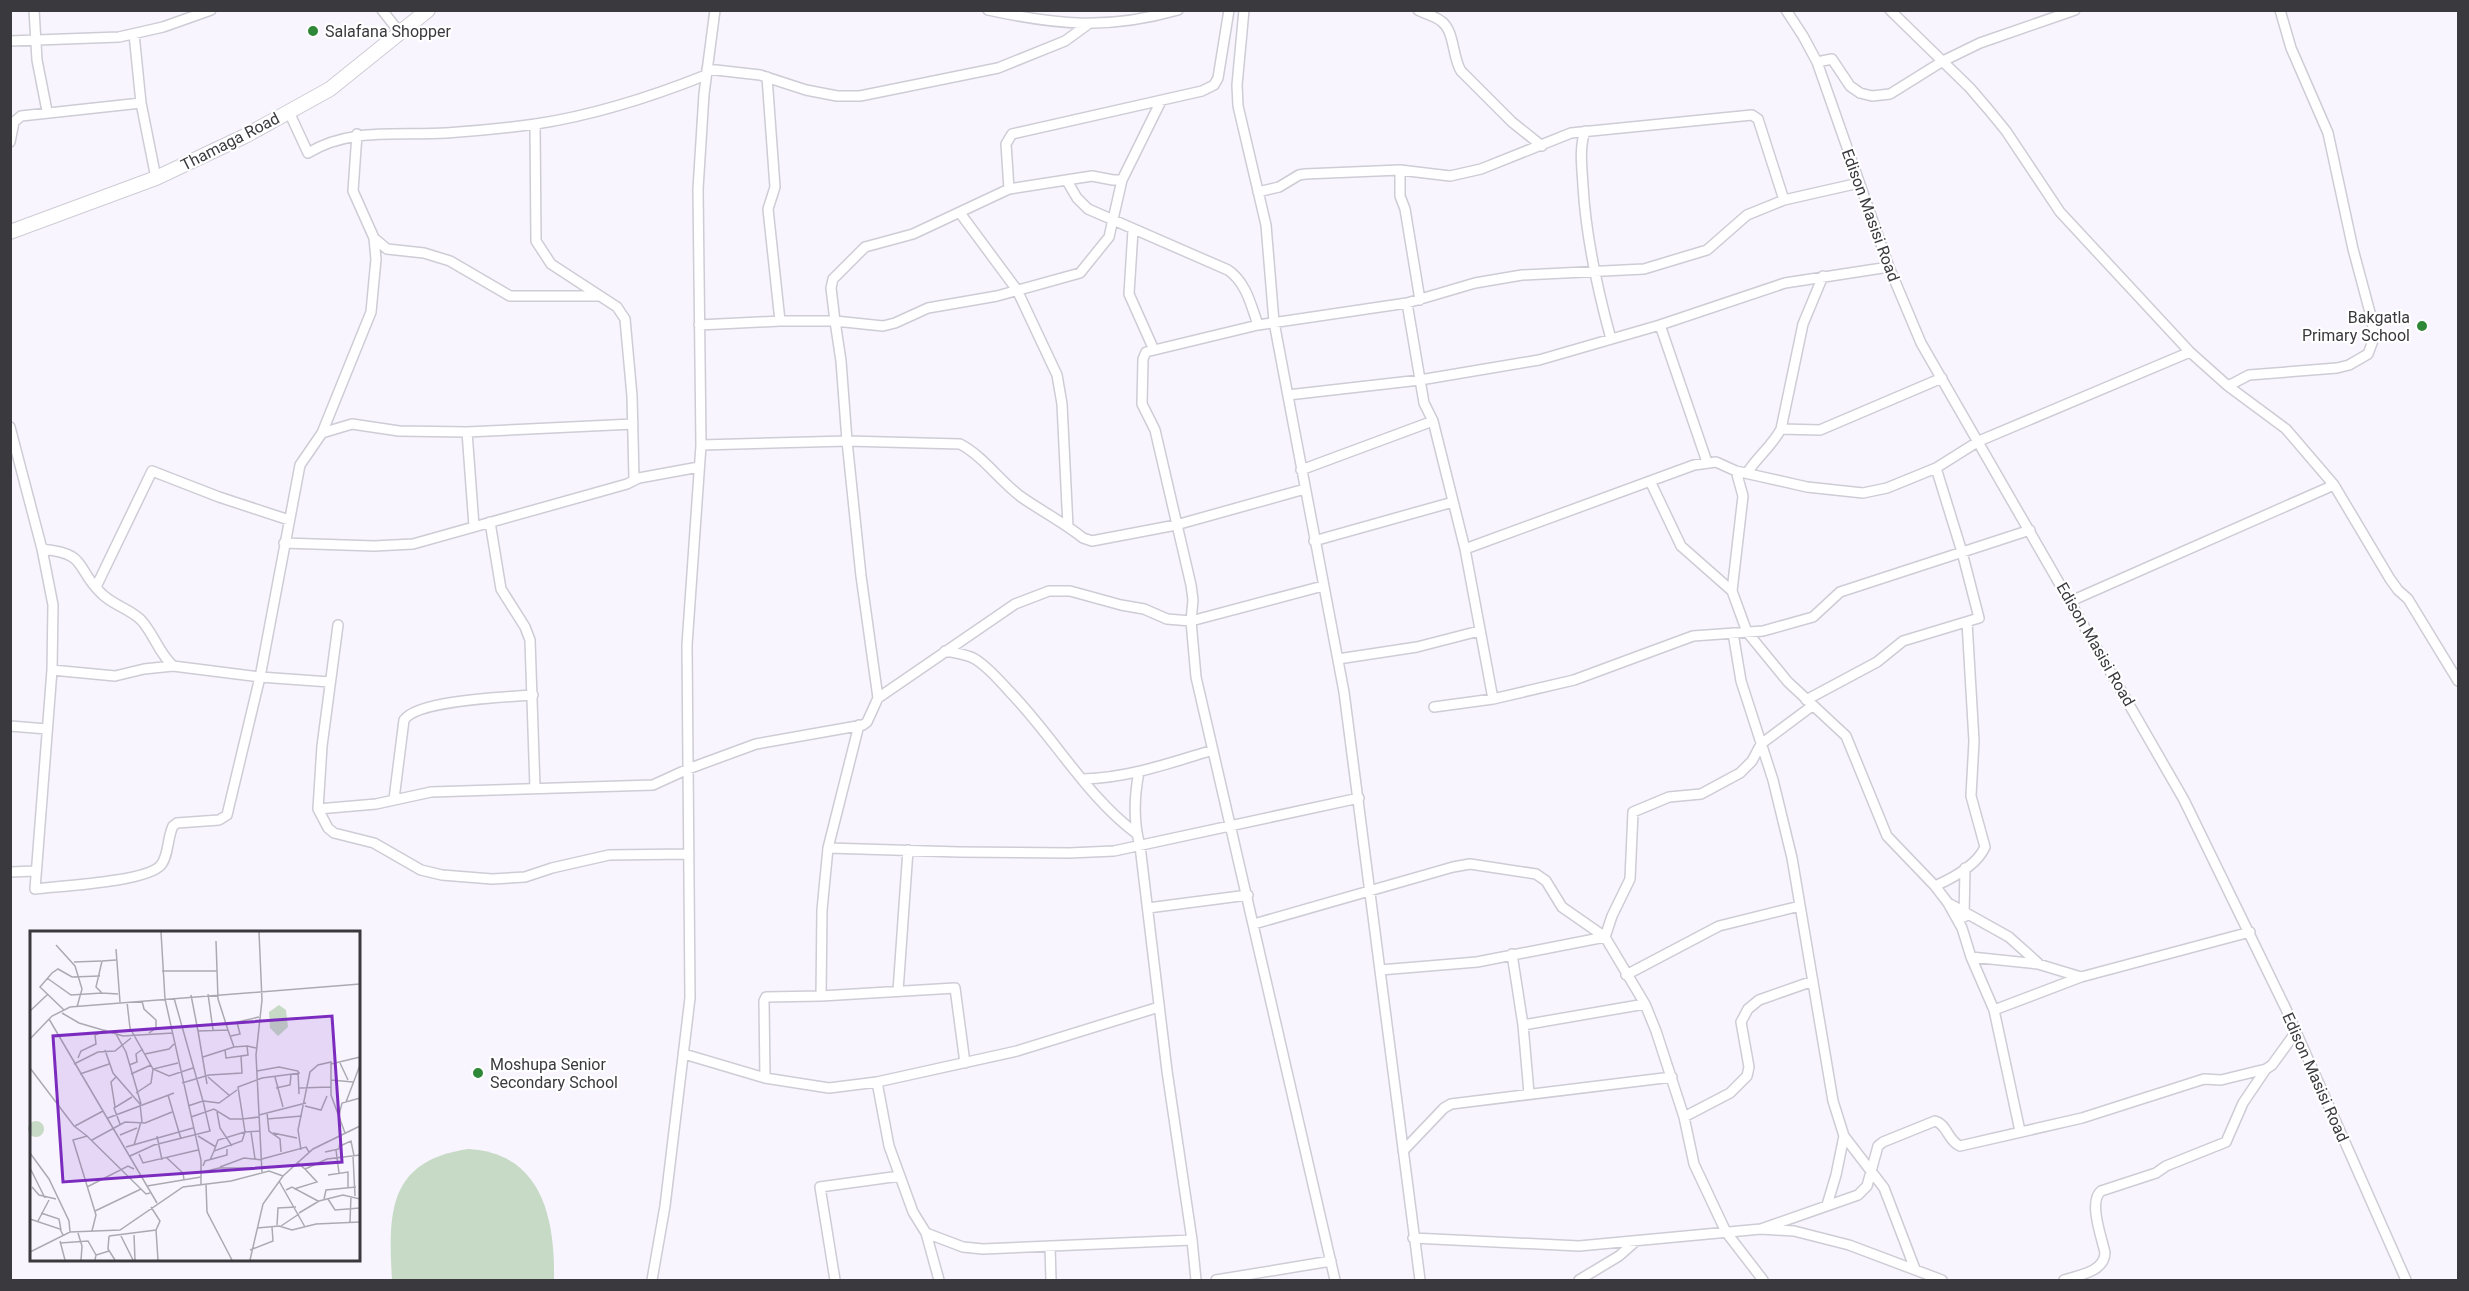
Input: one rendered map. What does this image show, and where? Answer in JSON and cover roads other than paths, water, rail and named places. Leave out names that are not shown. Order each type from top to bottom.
[{"type":"main road","name":"Thamaga Road","points":[[10,232],[156,178],[245,136],[330,89],[428,10]]},
{"type":"street","points":[[34,10],[34,39],[47,111]]},
{"type":"street","points":[[10,41],[98,38],[134,34],[211,10]]},
{"type":"street","points":[[382,10],[401,34]]},
{"type":"street","points":[[652,1281],[665,1206],[690,987],[687,645],[701,445],[698,189],[707,72],[715,10]]},
{"type":"street","points":[[988,10],[1044,21],[1087,25],[1153,17],[1178,10]]},
{"type":"street","points":[[1009,189],[1006,144],[1012,134],[1161,101],[1202,91],[1214,85],[1218,78],[1229,10]]},
{"type":"street","points":[[1244,10],[1236,96],[1266,225],[1274,322],[1338,659],[1359,798],[1420,1281]]},
{"type":"street","points":[[1418,10],[1440,20],[1446,26],[1456,64],[1461,71],[1512,122],[1542,146]]},
{"type":"street","name":"Edison Masisi Road","points":[[1786,10],[1817,62],[1889,267],[1921,343],[2184,800],[2250,932],[2406,1281]]},
{"type":"street","points":[[1890,10],[1970,88],[2006,131],[2060,212],[2190,352],[2228,386],[2286,429],[2334,485],[2384,565],[2390,579],[2397,590],[2408,599],[2458,681]]},
{"type":"street","points":[[1817,62],[1832,58],[1850,86],[1860,93],[1872,96],[1890,94],[1943,61],[1980,43],[2075,10]]},
{"type":"street","points":[[2228,386],[2249,375],[2349,365],[2368,354],[2374,338],[2372,320],[2353,249],[2328,133],[2291,48],[2280,10]]},
{"type":"street","points":[[289,112],[308,153],[357,134],[446,133],[535,124],[600,112],[707,72],[766,77],[806,90],[837,96],[860,96],[998,68],[1065,41],[1087,25]]},
{"type":"street","points":[[134,34],[141,103],[156,178]]},
{"type":"street","points":[[766,77],[775,187],[768,209],[780,321]]},
{"type":"street","points":[[699,326],[780,321],[835,321],[883,326],[928,308],[997,297],[1080,273],[1085,270],[1109,237],[1122,180],[1161,101]]},
{"type":"street","points":[[11,140],[17,118],[47,111],[141,103]]},
{"type":"street","points":[[1258,192],[1279,187],[1299,175],[1400,170],[1450,176],[1481,169],[1571,134],[1585,131],[1752,115],[1758,119],[1784,200]]},
{"type":"street","points":[[535,124],[536,242],[551,264],[617,308],[625,319],[633,424],[634,479]]},
{"type":"street","points":[[1585,131],[1581,150],[1584,210],[1593,272],[1611,339]]},
{"type":"street","points":[[10,427],[42,549],[53,605],[52,670],[35,889],[129,878],[151,873],[164,862],[173,826],[177,823],[219,820],[227,815],[260,677],[301,461],[322,433],[371,312],[376,275],[374,238],[353,191],[357,134]]},
{"type":"street","points":[[1400,170],[1400,196],[1405,209],[1420,300]]},
{"type":"street","points":[[878,698],[861,576],[841,361],[831,288],[833,279],[865,248],[913,234],[1009,189],[1092,176],[1122,180]]},
{"type":"street","points":[[1067,181],[1077,198],[1088,209],[1236,275],[1258,325]]},
{"type":"street","points":[[1335,1281],[1196,676],[1191,621],[1192,593],[1155,430],[1141,397],[1144,355],[1154,350],[1258,325],[1407,303],[1475,283],[1522,276],[1644,269],[1707,250],[1747,215],[1784,200],[1860,183]]},
{"type":"street","points":[[960,213],[1017,290],[1057,375],[1060,389],[1068,527]]},
{"type":"street","points":[[1133,230],[1129,294],[1154,350]]},
{"type":"street","points":[[374,238],[387,249],[424,253],[450,261],[510,296],[600,296]]},
{"type":"street","points":[[1287,395],[1420,380],[1539,360],[1660,325],[1785,283],[1889,267]]},
{"type":"street","points":[[1747,473],[1754,461],[1775,440],[1781,429],[1803,324],[1823,276]]},
{"type":"street","points":[[1407,303],[1424,403],[1433,421],[1464,549],[1493,699]]},
{"type":"street","points":[[1660,325],[1707,462]]},
{"type":"street","points":[[1464,549],[1707,462],[1716,462],[1736,471],[1807,487],[1863,493],[1887,488],[1936,468],[1979,441],[2190,352]]},
{"type":"street","points":[[1781,429],[1821,430],[1942,378]]},
{"type":"street","points":[[1301,470],[1433,421]]},
{"type":"street","points":[[322,433],[351,424],[399,431],[467,432],[633,424]]},
{"type":"street","points":[[467,432],[474,526]]},
{"type":"street","points":[[701,445],[847,441],[960,444],[970,450],[1020,496],[1083,538],[1100,542],[1176,525],[1305,489]]},
{"type":"street","points":[[284,543],[400,546],[627,484],[634,479],[699,467]]},
{"type":"street","points":[[1605,937],[1612,916],[1630,879],[1633,812],[1669,798],[1701,794],[1740,773],[1752,761],[1761,744],[1809,703],[1877,662],[1903,641],[1976,620],[1979,615],[1936,468]]},
{"type":"street","points":[[96,587],[152,471],[219,497],[289,520]]},
{"type":"street","points":[[1736,471],[1743,496],[1732,591],[1747,632],[1809,703],[1846,736],[1887,836],[1935,886],[1962,928],[1971,957],[1994,1010],[2020,1131]]},
{"type":"street","points":[[1650,481],[1681,546],[1732,591]]},
{"type":"street","points":[[2071,601],[2334,485]]},
{"type":"street","points":[[1314,541],[1452,502]]},
{"type":"street","points":[[490,522],[501,589],[525,627],[530,640],[535,788]]},
{"type":"street","points":[[1434,707],[1493,699],[1574,680],[1693,636],[1762,632],[1813,617],[1840,592],[2030,530]]},
{"type":"street","points":[[42,549],[64,551],[79,562],[96,587],[107,598],[141,620],[163,657],[173,666]]},
{"type":"street","points":[[318,809],[376,804],[431,792],[653,785],[688,769],[756,744],[859,725],[867,722],[878,698],[1015,604],[1048,591],[1060,590],[1121,606],[1144,609],[1167,619],[1191,621],[1323,586]]},
{"type":"street","points":[[1935,886],[1965,868],[1982,852],[1984,847],[1971,796],[1974,741],[1967,622]]},
{"type":"street","points":[[338,625],[322,746],[318,809],[328,828],[334,832],[375,843],[421,870],[442,875],[492,879],[525,877],[552,868],[609,855],[689,854]]},
{"type":"street","points":[[1338,659],[1417,647],[1479,631]]},
{"type":"street","points":[[1733,633],[1740,681],[1773,780],[1792,858],[1833,1101],[1844,1136],[1884,1188],[1915,1269]]},
{"type":"street","points":[[945,651],[977,660],[995,676],[1032,715],[1103,804],[1137,834]]},
{"type":"street","points":[[52,670],[115,676],[144,669],[173,666],[260,677],[330,682]]},
{"type":"street","points":[[393,800],[404,720],[411,712],[458,701],[533,694]]},
{"type":"street","points":[[821,996],[822,910],[828,848],[859,725]]},
{"type":"street","points":[[10,726],[47,729]]},
{"type":"street","points":[[1083,779],[1106,779],[1139,772],[1213,750]]},
{"type":"street","points":[[1139,772],[1135,793],[1137,834],[1196,1281]]},
{"type":"street","points":[[828,848],[1069,853],[1114,850],[1359,798]]},
{"type":"street","points":[[898,991],[908,850]]},
{"type":"street","points":[[1254,924],[1370,892],[1437,870],[1470,864],[1519,870],[1536,874],[1546,881],[1562,907],[1605,937],[1644,1004],[1672,1077],[1684,1117],[1694,1164],[1726,1233],[1763,1281]]},
{"type":"street","points":[[1962,928],[1965,868]]},
{"type":"street","points":[[10,872],[35,872]]},
{"type":"street","points":[[1148,908],[1248,895]]},
{"type":"street","points":[[1948,903],[2009,937],[2038,964]]},
{"type":"street","points":[[1626,975],[1719,926],[1800,906]]},
{"type":"street","points":[[1994,1010],[2081,977],[2250,932]]},
{"type":"street","points":[[1380,970],[1478,962],[1605,937]]},
{"type":"street","points":[[1512,954],[1523,1025],[1529,1093]]},
{"type":"street","points":[[1971,957],[2038,964],[2081,977]]},
{"type":"street","points":[[1684,1117],[1730,1093],[1747,1076],[1749,1067],[1741,1022],[1748,1009],[1759,1000],[1813,981]]},
{"type":"street","points":[[765,1078],[764,1001],[766,997],[955,988],[965,1062]]},
{"type":"street","points":[[1523,1025],[1644,1004]]},
{"type":"street","points":[[684,1054],[765,1078],[829,1088],[877,1082],[1017,1051],[1159,1007]]},
{"type":"street","points":[[1761,1229],[1858,1195],[1867,1186],[1876,1152],[1882,1142],[1935,1121],[1940,1123],[1955,1144],[1960,1146],[2082,1119],[2204,1079],[2221,1080],[2266,1069],[2272,1065],[2296,1032]]},
{"type":"street","points":[[2064,1281],[2093,1270],[2104,1261],[2105,1253],[2095,1206],[2097,1195],[2101,1191],[2156,1173],[2166,1166],[2226,1142],[2243,1103],[2266,1069]]},
{"type":"street","points":[[1403,1151],[1444,1108],[1451,1104],[1672,1077]]},
{"type":"street","points":[[877,1082],[889,1146],[913,1212],[926,1233],[939,1281]]},
{"type":"street","points":[[1827,1205],[1844,1136]]},
{"type":"street","points":[[835,1281],[820,1187],[900,1176]]},
{"type":"street","points":[[1413,1238],[1579,1246],[1761,1229],[1794,1231],[1849,1245],[1942,1281]]},
{"type":"street","points":[[926,1233],[963,1246],[983,1249],[1192,1240]]},
{"type":"street","points":[[1579,1281],[1619,1256],[1636,1241]]},
{"type":"street","points":[[1050,1246],[1051,1281]]},
{"type":"street","points":[[1216,1281],[1331,1262]]},
{"type":"street","points":[[2093,1270],[2093,1281]]},
{"type":"place","name":"Salafana Shopper","points":[[313,31]]},
{"type":"place","name":"Bakgatla Primary School","points":[[2422,326]]},
{"type":"place","name":"Moshupa Senior Secondary School","points":[[478,1073]]}]
